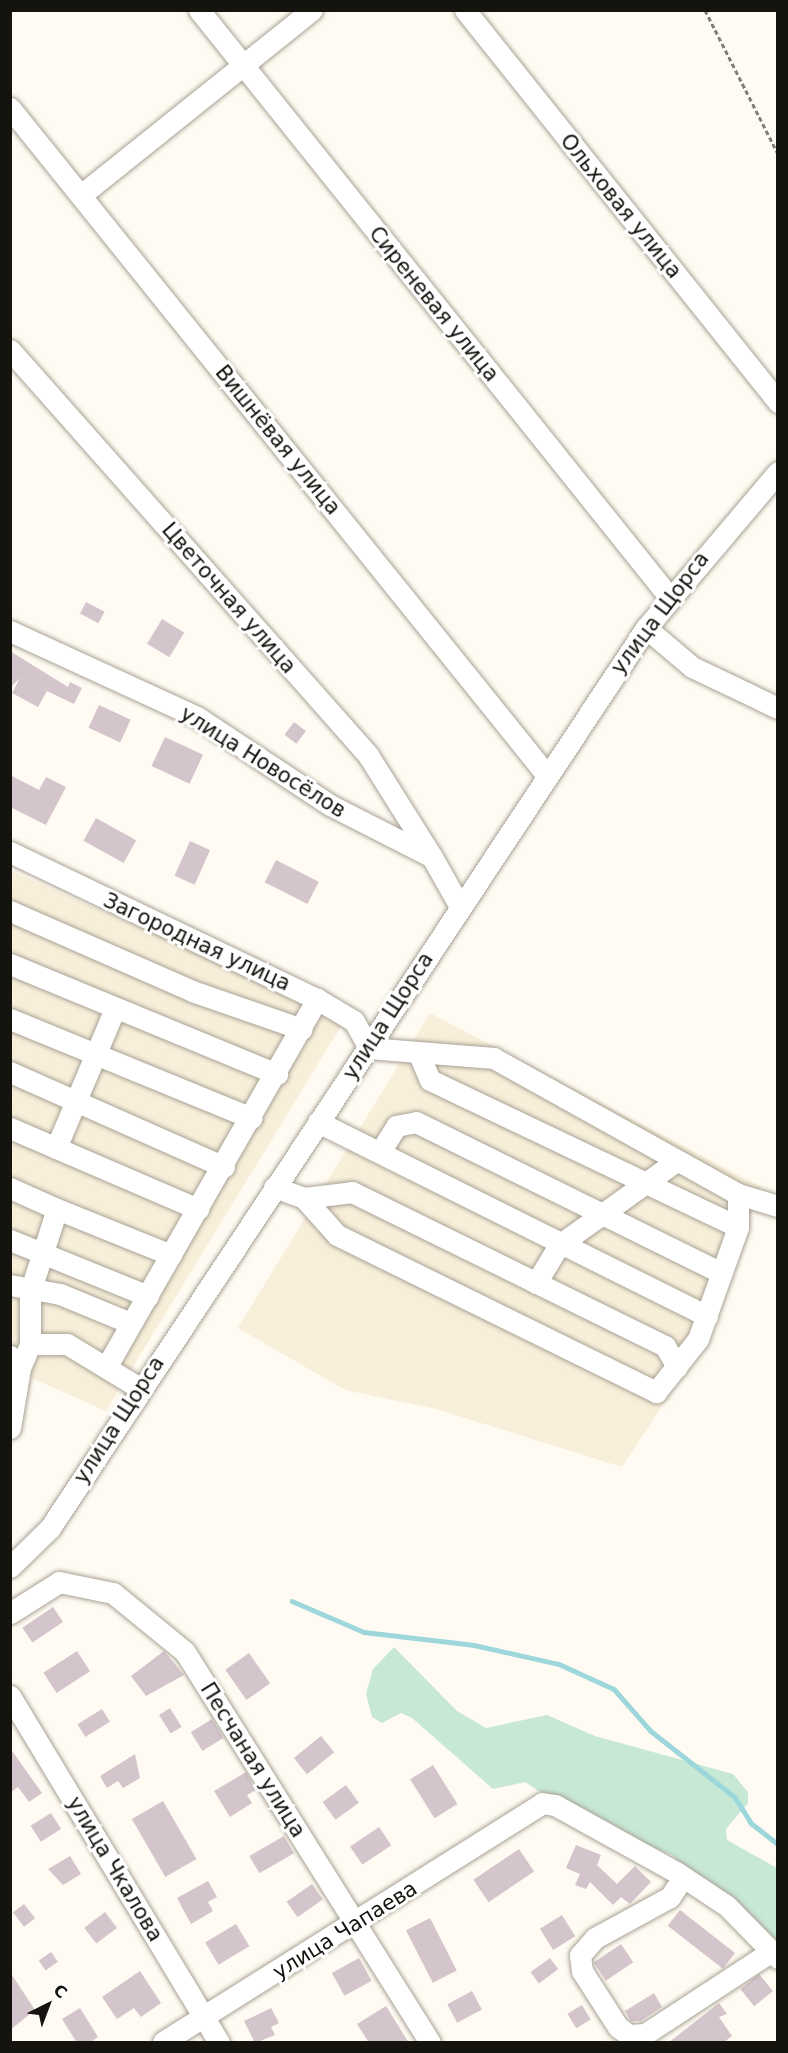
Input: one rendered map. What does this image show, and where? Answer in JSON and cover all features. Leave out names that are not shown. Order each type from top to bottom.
[{"type":"street","name":"Сиреневая улица","points":[[199,10],[670,598]]},
{"type":"street","points":[[81,195],[312,10]]},
{"type":"street","name":"Ольховая улица","points":[[465,10],[777,402]]},
{"type":"street","name":"Вишнёвая улица","points":[[10,108],[545,773]]},
{"type":"street","name":"Цветочная улица","points":[[10,350],[368,755],[432,857]]},
{"type":"street","name":"улица Щорса","points":[[10,1567],[50,1528],[138,1387],[369,1048],[545,773],[646,628],[777,472]]},
{"type":"street","points":[[646,628],[692,667],[777,708]]},
{"type":"street","name":"улица Новосёлов","points":[[10,631],[197,717],[330,806],[432,857]]},
{"type":"street","name":"Загородная улица","points":[[10,852],[317,999],[354,1021],[369,1048]]},
{"type":"street","points":[[432,857],[459,905]]},
{"type":"street","points":[[10,911],[192,991],[302,1029]]},
{"type":"street","points":[[10,964],[114,1011],[278,1074]]},
{"type":"street","points":[[108,1364],[128,1322],[148,1296],[224,1167],[278,1074],[317,999]]},
{"type":"street","points":[[56,1148],[80,1103],[114,1011]]},
{"type":"street","points":[[10,1019],[98,1058],[251,1118]]},
{"type":"street","points":[[369,1048],[494,1058],[631,1130],[675,1162],[738,1194],[777,1206]]},
{"type":"street","points":[[418,1052],[430,1080],[642,1184],[738,1227]]},
{"type":"street","points":[[10,1072],[224,1167]]},
{"type":"street","points":[[318,1122],[559,1245],[707,1316]]},
{"type":"street","points":[[380,1152],[396,1126],[416,1122],[721,1273]]},
{"type":"street","points":[[10,1128],[198,1209]]},
{"type":"street","points":[[536,1283],[559,1245],[599,1213],[675,1162]]},
{"type":"street","points":[[274,1187],[304,1198],[352,1192],[665,1346],[677,1367]]},
{"type":"street","points":[[10,1188],[171,1255]]},
{"type":"street","points":[[304,1198],[337,1235],[656,1392],[677,1367],[707,1316],[738,1227],[738,1194]]},
{"type":"street","points":[[10,1428],[15,1362],[30,1344],[20,1288],[41,1253],[57,1209]]},
{"type":"street","points":[[10,1240],[148,1296]]},
{"type":"street","points":[[20,1288],[60,1294],[128,1322]]},
{"type":"street","points":[[30,1344],[67,1344],[108,1364],[138,1387]]},
{"type":"street","name":"Песчаная улица","points":[[10,1613],[59,1582],[113,1593],[185,1652],[430,2043]]},
{"type":"street","name":"улица Чкалова","points":[[10,1696],[219,2043]]},
{"type":"street","name":"улица Чапаева","points":[[163,2043],[354,1925],[542,1803],[555,1805],[683,1877],[727,1906],[775,1955]]},
{"type":"street","points":[[683,1877],[670,1897],[595,1938],[580,1955],[582,1971],[618,2027],[629,2035],[645,2034],[775,1955]]},
{"type":"path","points":[[705,10],[777,154]]},
{"type":"shaded area","points":[[11,871],[346,1018],[106,1411],[11,1369]]},
{"type":"shaded area","points":[[430,1013],[761,1187],[709,1335],[622,1467],[436,1409],[345,1390],[238,1328]]},
{"type":"green space","points":[[394,1647],[457,1711],[486,1728],[547,1715],[595,1736],[733,1774],[748,1792],[748,1803],[726,1829],[727,1840],[777,1868],[777,1953],[705,1892],[672,1855],[578,1817],[525,1782],[493,1789],[412,1718],[401,1713],[382,1723],[372,1717],[366,1694],[373,1669]]},
{"type":"building","points":[[86,602],[105,612],[98,623],[80,613]]},
{"type":"building","points":[[162,619],[184,632],[169,657],[147,644]]},
{"type":"building","points":[[10,651],[68,687],[70,682],[82,688],[74,704],[47,691],[38,707],[12,693],[20,678],[10,688]]},
{"type":"building","points":[[99,705],[131,720],[120,742],[88,728]]},
{"type":"building","points":[[294,722],[306,731],[296,744],[284,735]]},
{"type":"building","points":[[165,737],[203,755],[190,784],[151,766]]},
{"type":"building","points":[[10,775],[39,790],[46,777],[66,787],[46,825],[10,807]]},
{"type":"building","points":[[96,818],[136,840],[124,863],[83,841]]},
{"type":"building","points":[[190,841],[210,850],[195,885],[175,876]]},
{"type":"building","points":[[276,860],[319,882],[307,904],[265,882]]},
{"type":"building","points":[[53,1607],[63,1622],[32,1643],[22,1628]]},
{"type":"building","points":[[77,1651],[90,1671],[57,1693],[43,1673]]},
{"type":"building","points":[[164,1651],[184,1675],[146,1696],[131,1676]]},
{"type":"building","points":[[249,1653],[270,1683],[246,1700],[225,1670]]},
{"type":"building","points":[[170,1708],[182,1727],[171,1734],[159,1715]]},
{"type":"building","points":[[102,1709],[110,1722],[85,1737],[77,1724]]},
{"type":"building","points":[[212,1719],[224,1738],[202,1751],[191,1732]]},
{"type":"building","points":[[321,1736],[334,1752],[307,1774],[294,1758]]},
{"type":"building","points":[[10,1748],[42,1793],[29,1802],[18,1787],[10,1793]]},
{"type":"building","points":[[135,1754],[140,1778],[123,1788],[118,1781],[107,1788],[100,1776]]},
{"type":"building","points":[[433,1765],[457,1804],[434,1818],[410,1779]]},
{"type":"building","points":[[246,1772],[256,1790],[247,1795],[252,1803],[230,1817],[214,1791]]},
{"type":"building","points":[[346,1785],[359,1803],[335,1820],[323,1802]]},
{"type":"building","points":[[163,1801],[196,1859],[165,1877],[132,1819]]},
{"type":"building","points":[[51,1813],[61,1829],[41,1842],[31,1826]]},
{"type":"building","points":[[379,1827],[391,1845],[362,1865],[350,1847]]},
{"type":"building","points":[[284,1836],[294,1853],[259,1873],[249,1856]]},
{"type":"building","points":[[576,1845],[601,1855],[597,1865],[617,1884],[635,1866],[651,1882],[630,1904],[621,1897],[613,1905],[590,1882],[586,1889],[575,1885],[580,1874],[566,1868]]},
{"type":"building","points":[[519,1849],[534,1871],[489,1902],[473,1880]]},
{"type":"building","points":[[70,1856],[81,1874],[63,1885],[48,1869]]},
{"type":"building","points":[[208,1881],[217,1897],[208,1902],[213,1911],[191,1924],[177,1898]]},
{"type":"building","points":[[312,1884],[323,1900],[298,1917],[287,1902]]},
{"type":"building","points":[[24,1904],[35,1918],[24,1927],[13,1913]]},
{"type":"building","points":[[680,1910],[735,1953],[723,1969],[668,1926]]},
{"type":"building","points":[[105,1912],[117,1928],[96,1944],[84,1928]]},
{"type":"building","points":[[562,1915],[575,1936],[553,1950],[540,1929]]},
{"type":"building","points":[[430,1918],[457,1971],[433,1983],[406,1930]]},
{"type":"building","points":[[236,1924],[249,1946],[219,1965],[205,1943]]},
{"type":"building","points":[[621,1944],[633,1962],[606,1981],[594,1962]]},
{"type":"building","points":[[51,1952],[58,1962],[46,1970],[39,1961]]},
{"type":"building","points":[[359,1958],[372,1981],[344,1996],[332,1973]]},
{"type":"building","points":[[550,1958],[558,1969],[539,1983],[531,1972]]},
{"type":"building","points":[[140,1971],[161,2003],[141,2017],[134,2008],[117,2019],[102,1997]]},
{"type":"building","points":[[10,1972],[35,2010],[10,2030]]},
{"type":"building","points":[[759,1974],[773,1991],[754,2006],[740,1989]]},
{"type":"building","points":[[472,1991],[482,2010],[457,2023],[447,2004]]},
{"type":"building","points":[[654,1993],[662,2007],[641,2021],[631,2021],[625,2011]]},
{"type":"building","points":[[719,2003],[727,2014],[719,2017],[732,2036],[723,2043],[668,2043]]},
{"type":"building","points":[[582,2005],[591,2020],[576,2028],[567,2014]]},
{"type":"building","points":[[386,2006],[409,2043],[369,2043],[357,2024]]},
{"type":"building","points":[[80,2008],[98,2037],[89,2043],[77,2043],[62,2019]]},
{"type":"building","points":[[271,2008],[279,2023],[271,2027],[275,2035],[255,2043],[244,2021]]},
{"type":"waterway","points":[[292,1601],[364,1632],[474,1645],[559,1664],[614,1689],[651,1731],[735,1797],[751,1823],[778,1844]]}]
